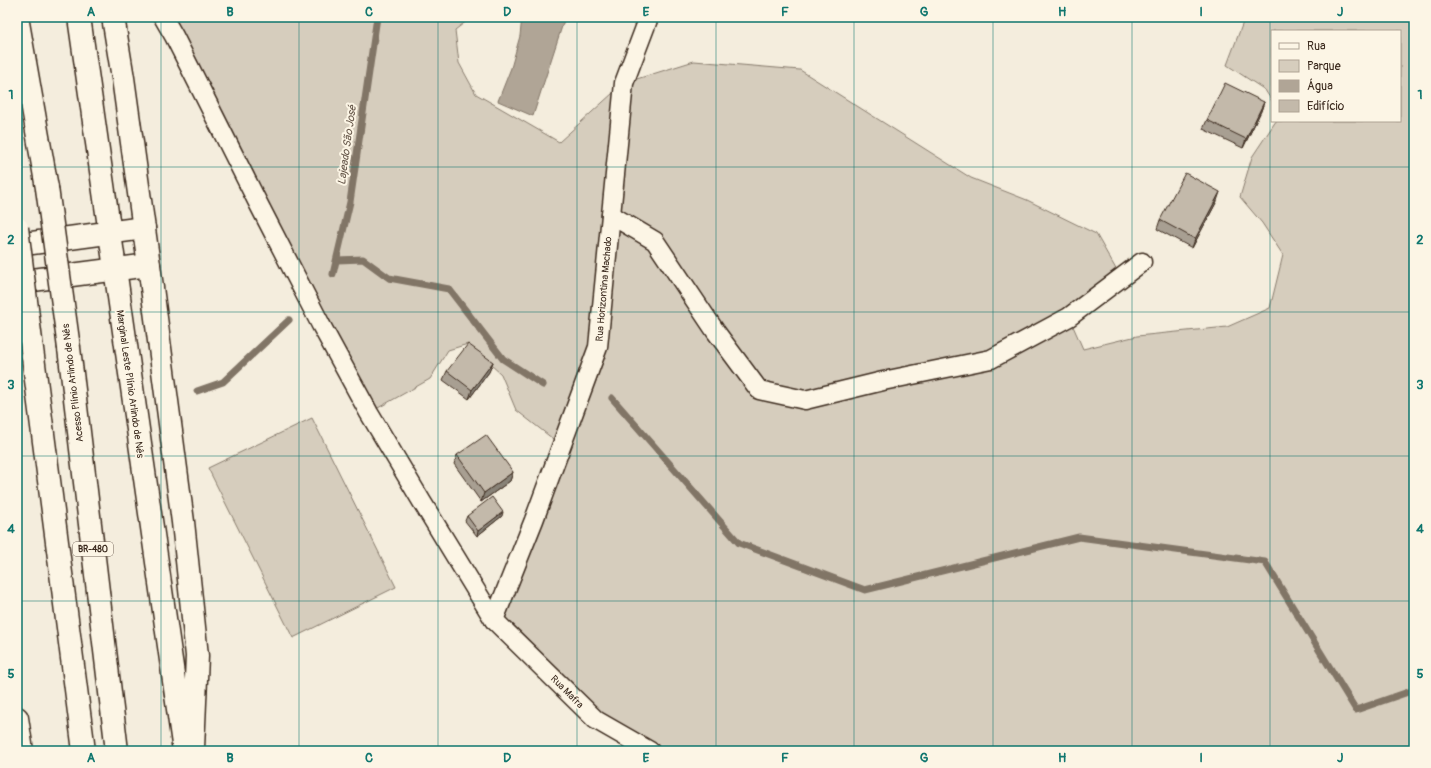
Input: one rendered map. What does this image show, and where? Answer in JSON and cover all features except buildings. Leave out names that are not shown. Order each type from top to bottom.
[{"type":"main road","name":"Acesso Plínio Arlindo de Nês","points":[[17,17],[47,188],[69,348],[117,751]]},
{"type":"main road","name":"Marginal Leste Plínio Arlindo de Nês","points":[[78,17],[184,751]]},
{"type":"main road","points":[[113,17],[144,228],[183,522],[197,656],[193,751]]},
{"type":"main road","name":"BR-480","points":[[17,228],[84,751]]},
{"type":"main road","points":[[17,245],[144,228]]},
{"type":"main road","points":[[17,282],[149,265]]},
{"type":"main road","points":[[17,718],[22,751]]},
{"type":"street","name":"Rua Mafra","points":[[163,17],[332,345],[369,412],[422,502],[494,620],[596,720],[650,751]]},
{"type":"street","name":"Rua Horizontina Machado","points":[[494,620],[537,512],[598,348],[624,83],[649,17]]},
{"type":"street","points":[[611,215],[655,241],[716,332],[759,390],[805,400],[883,381],[991,358],[1069,317],[1142,262]]},
{"type":"green space","points":[[165,17],[472,17],[455,30],[459,63],[476,94],[559,142],[624,83],[694,61],[800,70],[971,178],[1027,200],[1096,234],[1121,278],[1069,317],[1083,349],[1137,336],[1227,327],[1270,308],[1283,255],[1262,223],[1240,197],[1252,157],[1275,122],[1401,122],[1401,30],[1271,30],[1271,99],[1265,90],[1227,65],[1245,17],[1414,17],[1414,751],[650,751],[596,720],[494,620],[562,446],[516,410],[501,374],[468,344],[448,350],[430,379],[369,413]]},
{"type":"green space","points":[[312,418],[396,587],[293,638],[208,468]]},
{"type":"water","points":[[522,17],[565,17],[533,116],[498,101],[511,68],[520,36]]},
{"type":"waterway","name":"Lajeado São José","points":[[333,274],[350,202],[377,17]]},
{"type":"waterway","points":[[337,260],[363,259],[389,278],[449,289],[503,359],[543,385]]},
{"type":"waterway","name":"Lajeado São José","points":[[197,391],[223,382],[289,320]]},
{"type":"waterway","points":[[612,398],[739,543],[865,590],[1079,537],[1265,562],[1356,710],[1414,690]]}]
